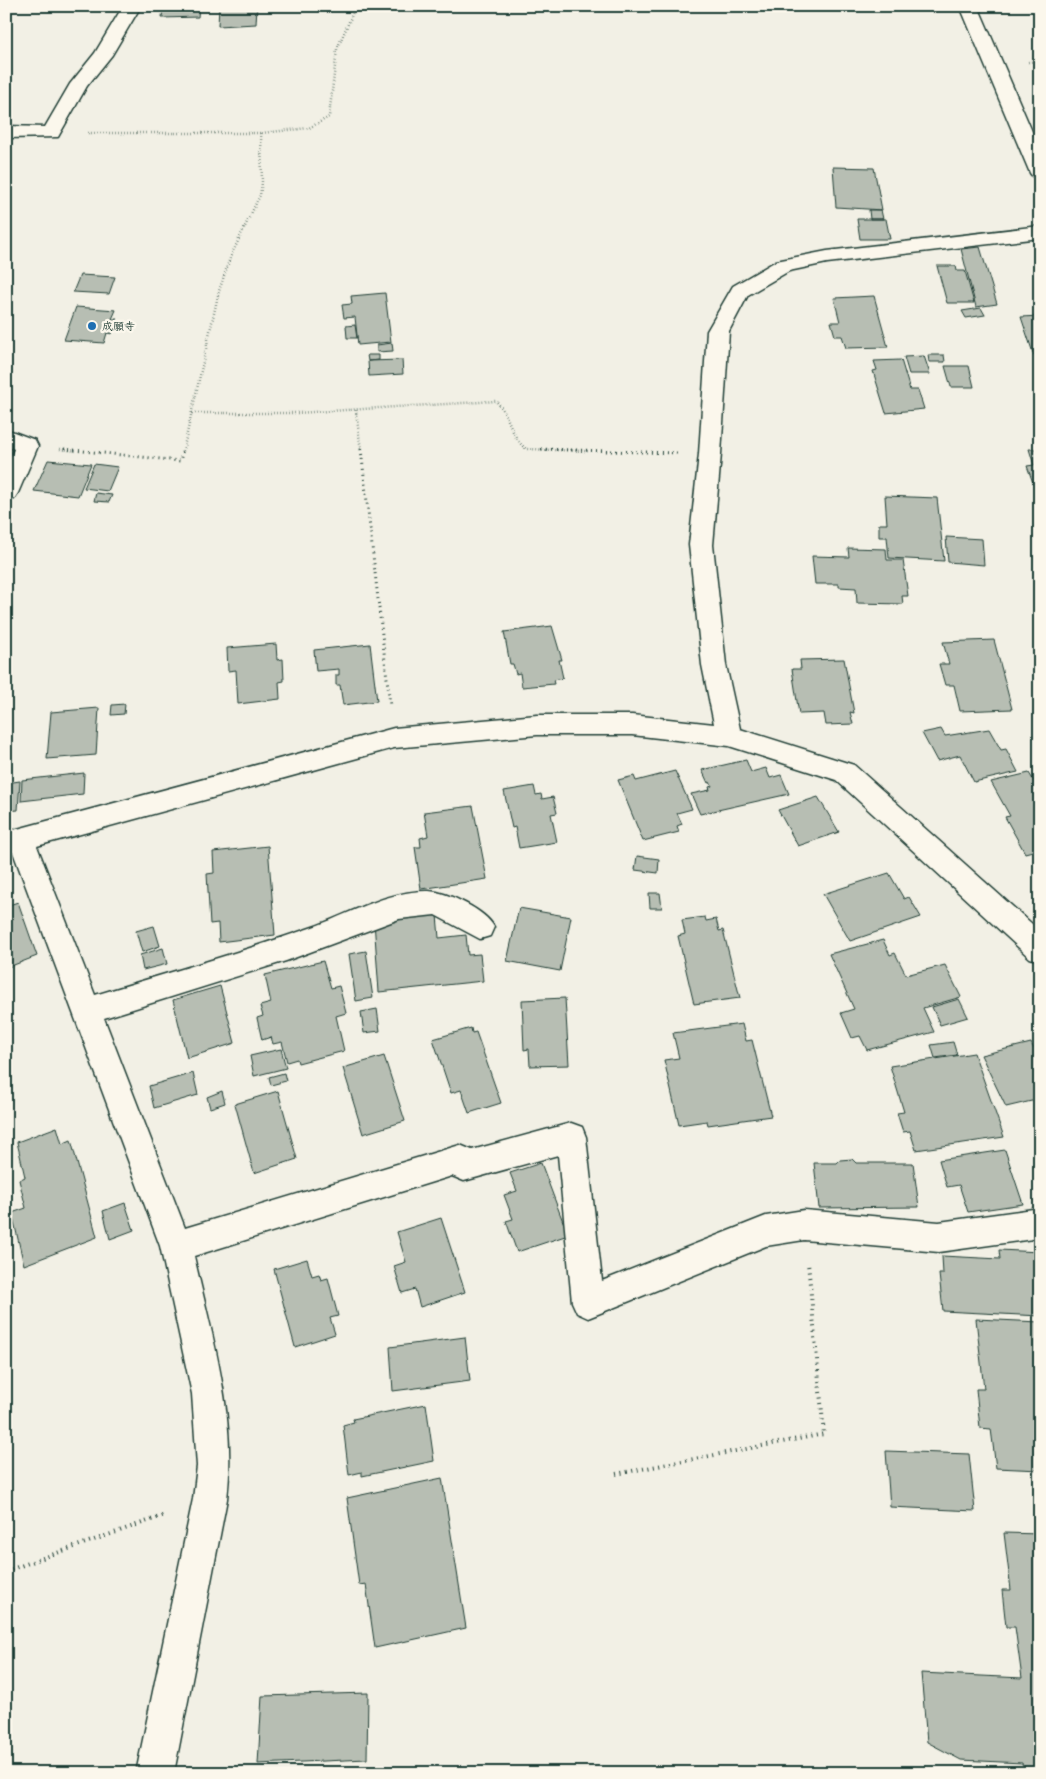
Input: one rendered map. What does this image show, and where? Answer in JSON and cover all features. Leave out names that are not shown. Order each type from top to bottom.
[{"type":"street","points":[[6,132],[51,133],[79,84],[103,55],[132,6]]},
{"type":"street","points":[[969,6],[1040,173]]},
{"type":"street","points":[[729,736],[714,665],[701,545],[710,454],[718,331],[740,291],[783,266],[827,257],[1040,232]]},
{"type":"street","points":[[6,437],[28,446],[6,493]]},
{"type":"street","points":[[155,1773],[210,1499],[214,1466],[209,1394],[176,1246],[86,1011],[14,841],[394,738],[537,725],[632,725],[729,736],[844,772],[1040,949]]},
{"type":"street","points":[[86,1011],[304,942],[376,915],[412,904],[432,903],[446,908],[480,927]]},
{"type":"street","points":[[176,1246],[460,1159],[464,1167],[571,1137],[588,1302],[766,1232],[804,1225],[939,1237],[1040,1223]]},
{"type":"path","points":[[51,133],[261,133],[309,128],[329,117],[337,49],[356,6]]},
{"type":"path","points":[[28,446],[180,460],[192,413],[209,327],[227,266],[260,195],[262,182],[261,133]]},
{"type":"path","points":[[192,413],[296,413],[496,401],[501,405],[507,424],[517,444],[526,449],[710,454]]},
{"type":"path","points":[[356,410],[366,482],[394,738]]},
{"type":"path","points":[[616,1474],[824,1434],[804,1225]]},
{"type":"path","points":[[6,1571],[12,1571],[210,1499]]},
{"type":"building","points":[[163,6],[199,6],[198,17],[162,18]]},
{"type":"building","points":[[219,6],[257,6],[256,24],[218,26]]},
{"type":"building","points":[[833,167],[874,168],[882,210],[836,207]]},
{"type":"building","points":[[869,210],[881,210],[883,219],[870,219]]},
{"type":"building","points":[[857,219],[886,219],[890,239],[860,239]]},
{"type":"building","points":[[980,247],[997,304],[976,307],[961,249]]},
{"type":"building","points":[[937,266],[956,266],[957,271],[965,271],[974,303],[947,303]]},
{"type":"building","points":[[80,275],[115,277],[109,294],[73,292]]},
{"type":"building","points":[[385,293],[391,342],[358,345],[355,317],[344,318],[342,305],[352,304],[351,296]]},
{"type":"building","points":[[874,296],[888,347],[846,348],[842,336],[835,336],[831,322],[840,322],[834,298]]},
{"type":"building","name":"成願寺","points":[[76,307],[116,310],[112,319],[117,319],[112,334],[107,333],[104,343],[64,340]]},
{"type":"building","points":[[981,308],[985,315],[966,318],[962,311]]},
{"type":"building","points":[[1040,316],[1040,356],[1034,356],[1021,317]]},
{"type":"building","points":[[355,325],[357,338],[347,338],[346,326]]},
{"type":"building","points":[[392,343],[393,351],[377,352],[377,345]]},
{"type":"building","points":[[367,355],[379,355],[379,360],[368,361]]},
{"type":"building","points":[[928,355],[944,355],[945,362],[929,362]]},
{"type":"building","points":[[924,356],[930,374],[909,374],[904,357]]},
{"type":"building","points":[[402,360],[403,374],[369,376],[368,361]]},
{"type":"building","points":[[901,360],[910,390],[918,390],[924,409],[886,413],[873,371],[877,370],[874,361]]},
{"type":"building","points":[[945,366],[969,366],[974,387],[951,387]]},
{"type":"building","points":[[1036,437],[1040,437],[1040,449]]},
{"type":"building","points":[[1029,449],[1040,449],[1040,502],[1027,466],[1034,465]]},
{"type":"building","points":[[48,460],[91,464],[78,496],[34,491]]},
{"type":"building","points":[[94,464],[118,467],[108,491],[84,488]]},
{"type":"building","points":[[96,493],[112,495],[109,502],[94,501]]},
{"type":"building","points":[[885,496],[937,498],[944,561],[889,558],[887,537],[879,537],[879,524],[887,524]]},
{"type":"building","points":[[946,537],[982,539],[984,565],[948,562]]},
{"type":"building","points":[[848,548],[886,549],[887,560],[903,560],[908,596],[902,596],[903,604],[857,603],[856,588],[839,587],[839,584],[815,584],[812,556],[849,557]]},
{"type":"building","points":[[552,626],[562,660],[559,660],[563,678],[553,680],[554,684],[522,687],[520,673],[516,674],[513,664],[510,664],[504,632]]},
{"type":"building","points":[[994,640],[1012,709],[960,711],[954,685],[945,685],[939,664],[949,664],[943,642]]},
{"type":"building","points":[[276,644],[277,660],[283,659],[284,681],[279,682],[280,699],[238,704],[236,670],[228,671],[227,648]]},
{"type":"building","points":[[370,644],[377,701],[343,705],[340,685],[336,685],[336,675],[339,675],[339,669],[316,671],[314,650]]},
{"type":"building","points":[[844,659],[854,713],[850,712],[853,724],[826,725],[824,713],[799,714],[792,669],[801,669],[800,660]]},
{"type":"building","points":[[125,704],[124,714],[111,715],[112,705]]},
{"type":"building","points":[[99,708],[96,755],[47,759],[51,712]]},
{"type":"building","points":[[941,729],[945,736],[989,729],[1001,750],[1006,749],[1018,772],[974,782],[960,755],[937,761],[922,733]]},
{"type":"building","points":[[746,760],[751,772],[766,768],[770,778],[781,775],[789,794],[700,814],[691,794],[710,790],[709,787],[712,786],[710,782],[708,783],[702,770]]},
{"type":"building","points":[[675,771],[692,809],[677,813],[682,824],[677,826],[679,832],[643,841],[618,780],[634,776],[636,781]]},
{"type":"building","points":[[84,773],[83,794],[21,801],[22,780]]},
{"type":"building","points":[[1029,773],[1040,791],[1040,849],[1025,853],[1005,817],[1010,816],[991,782]]},
{"type":"building","points":[[20,781],[18,810],[6,811],[6,783]]},
{"type":"building","points":[[534,786],[536,795],[541,794],[542,799],[553,797],[557,813],[551,814],[557,842],[519,848],[515,827],[512,828],[504,791]]},
{"type":"building","points":[[818,797],[839,832],[798,846],[778,810]]},
{"type":"building","points":[[473,806],[487,879],[421,889],[415,847],[421,847],[420,838],[428,836],[424,812]]},
{"type":"building","points":[[268,846],[275,935],[219,942],[218,923],[210,924],[207,874],[214,873],[213,852]]},
{"type":"building","points":[[637,856],[659,859],[658,873],[635,870]]},
{"type":"building","points":[[889,873],[904,899],[909,897],[921,917],[850,941],[823,894]]},
{"type":"building","points":[[649,893],[660,893],[662,908],[650,908]]},
{"type":"building","points":[[18,902],[37,956],[6,968],[6,906]]},
{"type":"building","points":[[519,908],[571,917],[560,971],[507,961]]},
{"type":"building","points":[[437,915],[439,938],[466,935],[468,955],[480,954],[483,981],[379,992],[374,921]]},
{"type":"building","points":[[705,917],[706,921],[716,919],[719,931],[723,930],[740,998],[694,1004],[678,936],[685,934],[682,920]]},
{"type":"building","points":[[154,926],[160,946],[142,952],[136,931]]},
{"type":"building","points":[[883,940],[890,955],[895,953],[906,975],[945,965],[961,997],[923,1008],[934,1032],[867,1050],[860,1036],[852,1038],[841,1013],[854,1009],[829,954]]},
{"type":"building","points":[[163,948],[167,964],[143,970],[140,955]]},
{"type":"building","points":[[366,951],[373,998],[356,1001],[349,954]]},
{"type":"building","points":[[323,961],[331,988],[339,986],[346,1013],[336,1016],[344,1051],[298,1063],[297,1059],[287,1062],[282,1042],[273,1044],[271,1037],[262,1040],[257,1018],[263,1016],[260,1006],[271,1003],[265,975]]},
{"type":"building","points":[[220,986],[235,1043],[187,1058],[173,1000]]},
{"type":"building","points":[[565,998],[569,1065],[530,1066],[529,1049],[524,1050],[522,1000]]},
{"type":"building","points":[[959,999],[968,1017],[940,1025],[932,1007]]},
{"type":"building","points":[[377,1009],[380,1031],[364,1033],[361,1012]]},
{"type":"building","points":[[742,1024],[746,1041],[752,1040],[771,1116],[708,1125],[707,1121],[679,1125],[664,1060],[679,1058],[673,1033]]},
{"type":"building","points":[[471,1028],[472,1033],[476,1032],[501,1103],[469,1113],[461,1090],[451,1093],[433,1039]]},
{"type":"building","points":[[953,1042],[957,1055],[935,1058],[931,1045]]},
{"type":"building","points":[[1031,1043],[1040,1061],[1040,1099],[1006,1107],[981,1055]]},
{"type":"building","points":[[281,1049],[286,1068],[254,1076],[250,1056]]},
{"type":"building","points":[[974,1053],[1004,1137],[916,1150],[910,1131],[903,1132],[897,1113],[904,1112],[890,1066]]},
{"type":"building","points":[[384,1056],[405,1121],[363,1134],[343,1068]]},
{"type":"building","points":[[193,1073],[198,1095],[154,1108],[149,1086]]},
{"type":"building","points":[[284,1073],[286,1081],[271,1085],[269,1077]]},
{"type":"building","points":[[222,1091],[225,1103],[210,1108],[207,1097]]},
{"type":"building","points":[[278,1091],[297,1159],[254,1173],[235,1104]]},
{"type":"building","points":[[57,1127],[62,1144],[71,1140],[97,1237],[24,1265],[12,1213],[26,1208],[19,1180],[25,1177],[17,1142]]},
{"type":"building","points":[[1005,1150],[1023,1204],[968,1212],[959,1185],[947,1187],[939,1160]]},
{"type":"building","points":[[852,1159],[856,1163],[913,1163],[919,1207],[819,1208],[814,1163],[837,1163],[840,1160]]},
{"type":"building","points":[[541,1163],[568,1235],[517,1252],[506,1221],[513,1219],[504,1195],[517,1191],[510,1173]]},
{"type":"building","points":[[125,1203],[134,1230],[110,1239],[103,1211]]},
{"type":"building","points":[[441,1218],[465,1292],[420,1307],[415,1289],[402,1293],[394,1266],[406,1262],[397,1232]]},
{"type":"building","points":[[999,1250],[1040,1252],[1040,1316],[943,1311],[939,1274],[943,1274],[942,1256],[1000,1259]]},
{"type":"building","points":[[307,1259],[312,1276],[319,1274],[321,1280],[328,1278],[338,1316],[330,1318],[335,1334],[295,1347],[274,1269]]},
{"type":"building","points":[[976,1319],[1040,1322],[1040,1470],[996,1468],[991,1429],[980,1428],[976,1389],[984,1389]]},
{"type":"building","points":[[465,1337],[470,1381],[393,1391],[390,1347]]},
{"type":"building","points":[[426,1404],[434,1461],[362,1476],[362,1472],[349,1475],[343,1425],[354,1422],[353,1419]]},
{"type":"building","points":[[886,1451],[969,1454],[975,1511],[890,1507]]},
{"type":"building","points":[[442,1478],[466,1628],[375,1648],[366,1584],[359,1585],[347,1498]]},
{"type":"building","points":[[1004,1533],[1040,1534],[1040,1773],[1024,1773],[1022,1763],[961,1760],[927,1742],[921,1673],[1022,1678],[1015,1627],[1006,1627],[1002,1590],[1011,1590]]},
{"type":"building","points":[[368,1693],[367,1759],[258,1764],[262,1696]]},
{"type":"place","name":"成願寺","points":[[92,326]]}]
